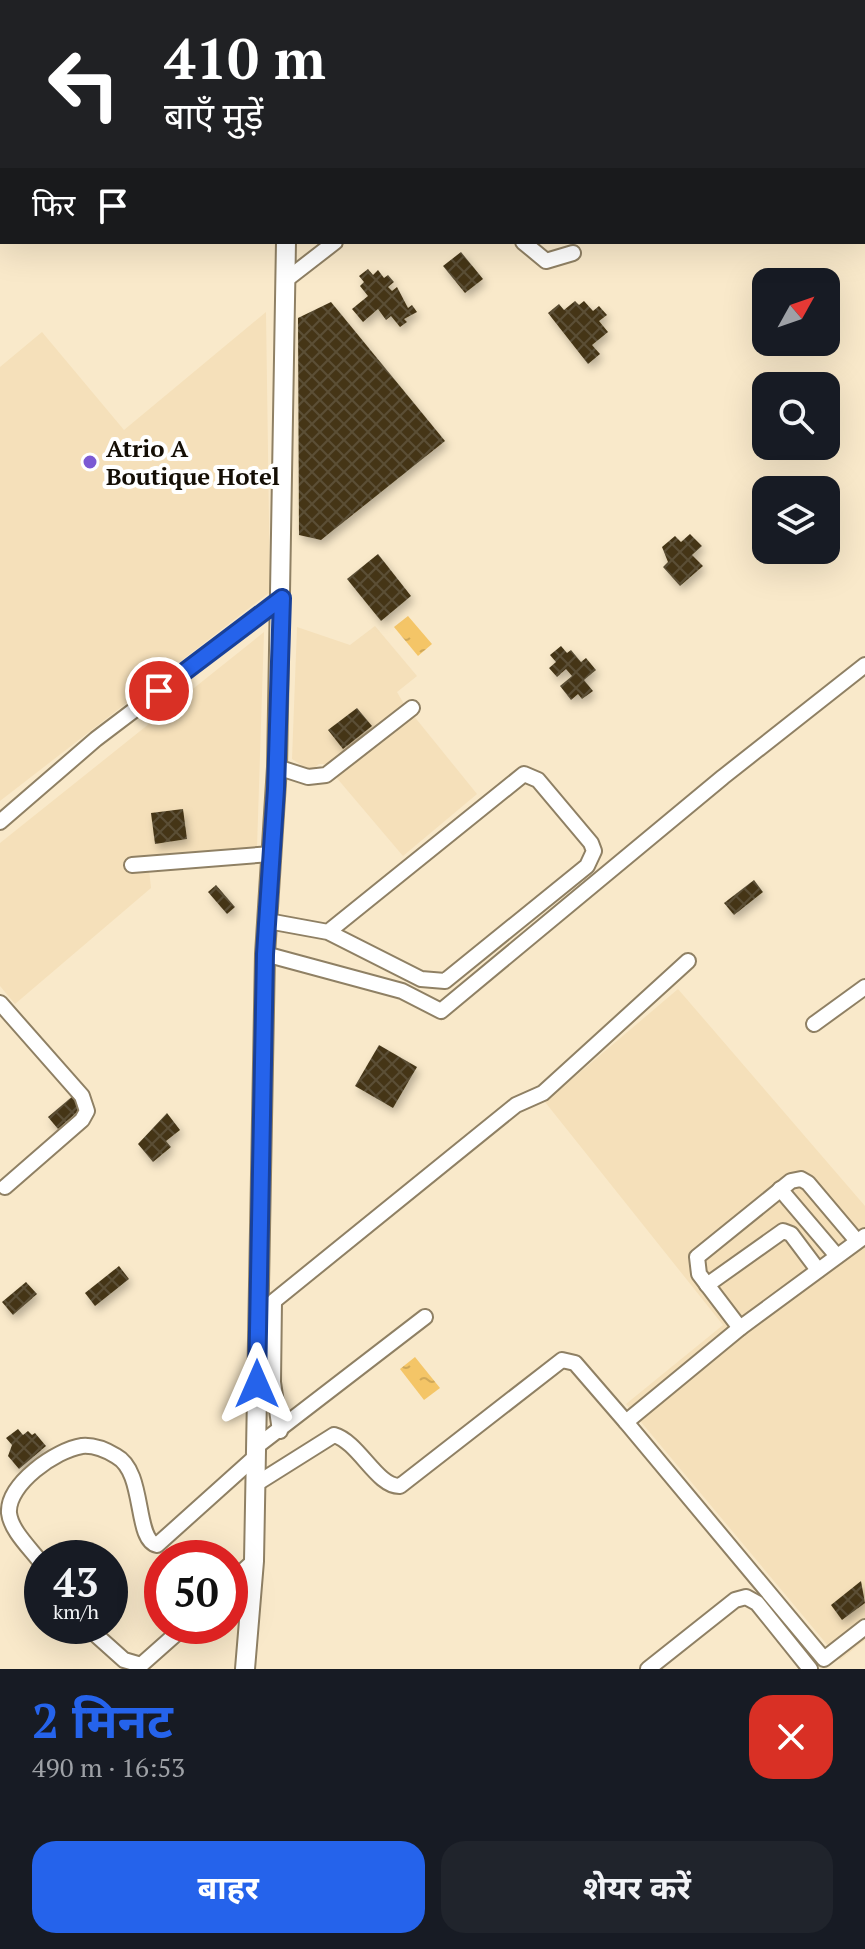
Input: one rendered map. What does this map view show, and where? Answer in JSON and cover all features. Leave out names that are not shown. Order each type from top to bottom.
[{"type":"main road","points":[[245,1669],[254,1561],[265,954],[277,767],[282,598],[286,244]]},
{"type":"street","points":[[286,280],[332,244]]},
{"type":"street","points":[[525,244],[546,261],[573,253]]},
{"type":"street","points":[[0,822],[96,739],[282,598]]},
{"type":"street","points":[[265,954],[402,991],[441,1011],[723,777],[865,665]]},
{"type":"street","points":[[277,767],[308,777],[326,775],[412,708]]},
{"type":"street","points":[[268,921],[328,932],[421,979],[445,981],[587,866],[594,851],[591,843],[538,780],[524,774],[328,932]]},
{"type":"street","points":[[132,865],[271,854]]},
{"type":"street","points":[[280,1431],[273,1382],[274,1301],[516,1105],[543,1093],[688,961]]},
{"type":"street","points":[[814,1024],[865,987]]},
{"type":"street","points":[[0,1003],[82,1096],[87,1111],[82,1120],[5,1187]]},
{"type":"street","points":[[626,1422],[740,1328],[861,1238],[808,1183],[796,1178],[697,1257],[695,1265],[707,1285],[740,1328]]},
{"type":"street","points":[[780,1189],[837,1256]]},
{"type":"street","points":[[707,1285],[783,1231],[791,1234],[818,1270]]},
{"type":"street","points":[[24,1540],[14,1527],[10,1501],[25,1481],[62,1454],[91,1446],[114,1454],[129,1465],[146,1536],[157,1545],[255,1452],[425,1317]]},
{"type":"street","points":[[256,1484],[334,1435],[348,1442],[386,1482],[400,1486],[562,1360],[575,1363],[626,1422],[815,1666]]},
{"type":"street","points":[[248,1566],[254,1561]]},
{"type":"street","points":[[648,1669],[735,1600],[746,1597],[757,1603],[815,1666]]},
{"type":"street","points":[[815,1666],[865,1627]]},
{"type":"street","points":[[107,1644],[131,1665],[149,1660],[166,1644]]},
{"type":"shaded area","points":[[266,312],[270,592],[0,801],[0,367],[42,332],[124,430]]},
{"type":"shaded area","points":[[375,626],[417,676],[397,692],[404,704],[328,764],[319,764],[311,771],[292,759],[297,627],[350,645]]},
{"type":"shaded area","points":[[264,632],[257,848],[157,857],[149,869],[151,888],[15,1004],[0,986],[0,843]]},
{"type":"shaded area","points":[[413,715],[477,794],[403,856],[336,777]]},
{"type":"shaded area","points":[[678,989],[865,1206],[865,1640],[840,1660],[626,1404],[723,1325],[545,1102]]},
{"type":"water","points":[[408,616],[432,644],[418,656],[394,627]]},
{"type":"water","points":[[415,1357],[440,1388],[424,1400],[400,1369]]},
{"type":"building","points":[[461,252],[483,279],[465,293],[443,266]]},
{"type":"building","points":[[368,269],[373,275],[378,270],[384,278],[388,275],[394,282],[388,287],[392,291],[397,287],[408,308],[412,305],[417,312],[404,319],[407,322],[400,327],[391,316],[386,320],[378,309],[363,322],[352,309],[368,296],[360,286],[364,282],[359,276]]},
{"type":"building","points":[[575,301],[579,305],[584,301],[593,311],[599,306],[607,315],[599,321],[608,332],[592,345],[600,354],[588,364],[548,313],[559,304],[564,310]]},
{"type":"building","points":[[331,302],[445,441],[321,540],[299,535],[298,318]]},
{"type":"building","points":[[690,534],[702,546],[692,555],[703,566],[680,586],[663,567],[668,562],[662,547],[675,536],[681,542]]},
{"type":"building","points":[[378,554],[411,596],[381,621],[347,579]]},
{"type":"building","points":[[561,646],[567,653],[571,650],[581,662],[586,658],[596,670],[584,680],[593,691],[582,699],[578,694],[571,700],[560,686],[572,676],[566,669],[557,677],[549,668],[556,662],[550,655]]},
{"type":"building","points":[[357,708],[372,726],[343,749],[328,730]]},
{"type":"building","points":[[183,809],[187,839],[155,844],[151,813]]},
{"type":"building","points":[[754,880],[763,892],[734,915],[724,903]]},
{"type":"building","points":[[216,885],[235,907],[227,914],[208,892]]},
{"type":"building","points":[[379,1045],[417,1067],[393,1108],[355,1086]]},
{"type":"building","points":[[74,1095],[84,1106],[58,1129],[48,1117]]},
{"type":"building","points":[[167,1113],[180,1130],[166,1141],[171,1147],[153,1162],[138,1144]]},
{"type":"building","points":[[119,1266],[129,1279],[95,1306],[85,1293]]},
{"type":"building","points":[[26,1282],[37,1294],[13,1315],[2,1302]]},
{"type":"building","points":[[18,1429],[23,1435],[28,1431],[32,1435],[35,1433],[46,1446],[19,1469],[8,1456],[12,1445],[6,1438]]},
{"type":"building","points":[[861,1581],[865,1603],[842,1620],[831,1605]]},
{"type":"place","name":"Atrio A Boutique Hotel","points":[[90,462]]},
{"type":"route","points":[[159,691],[282,598],[276,789],[265,954],[257,1384]]}]
